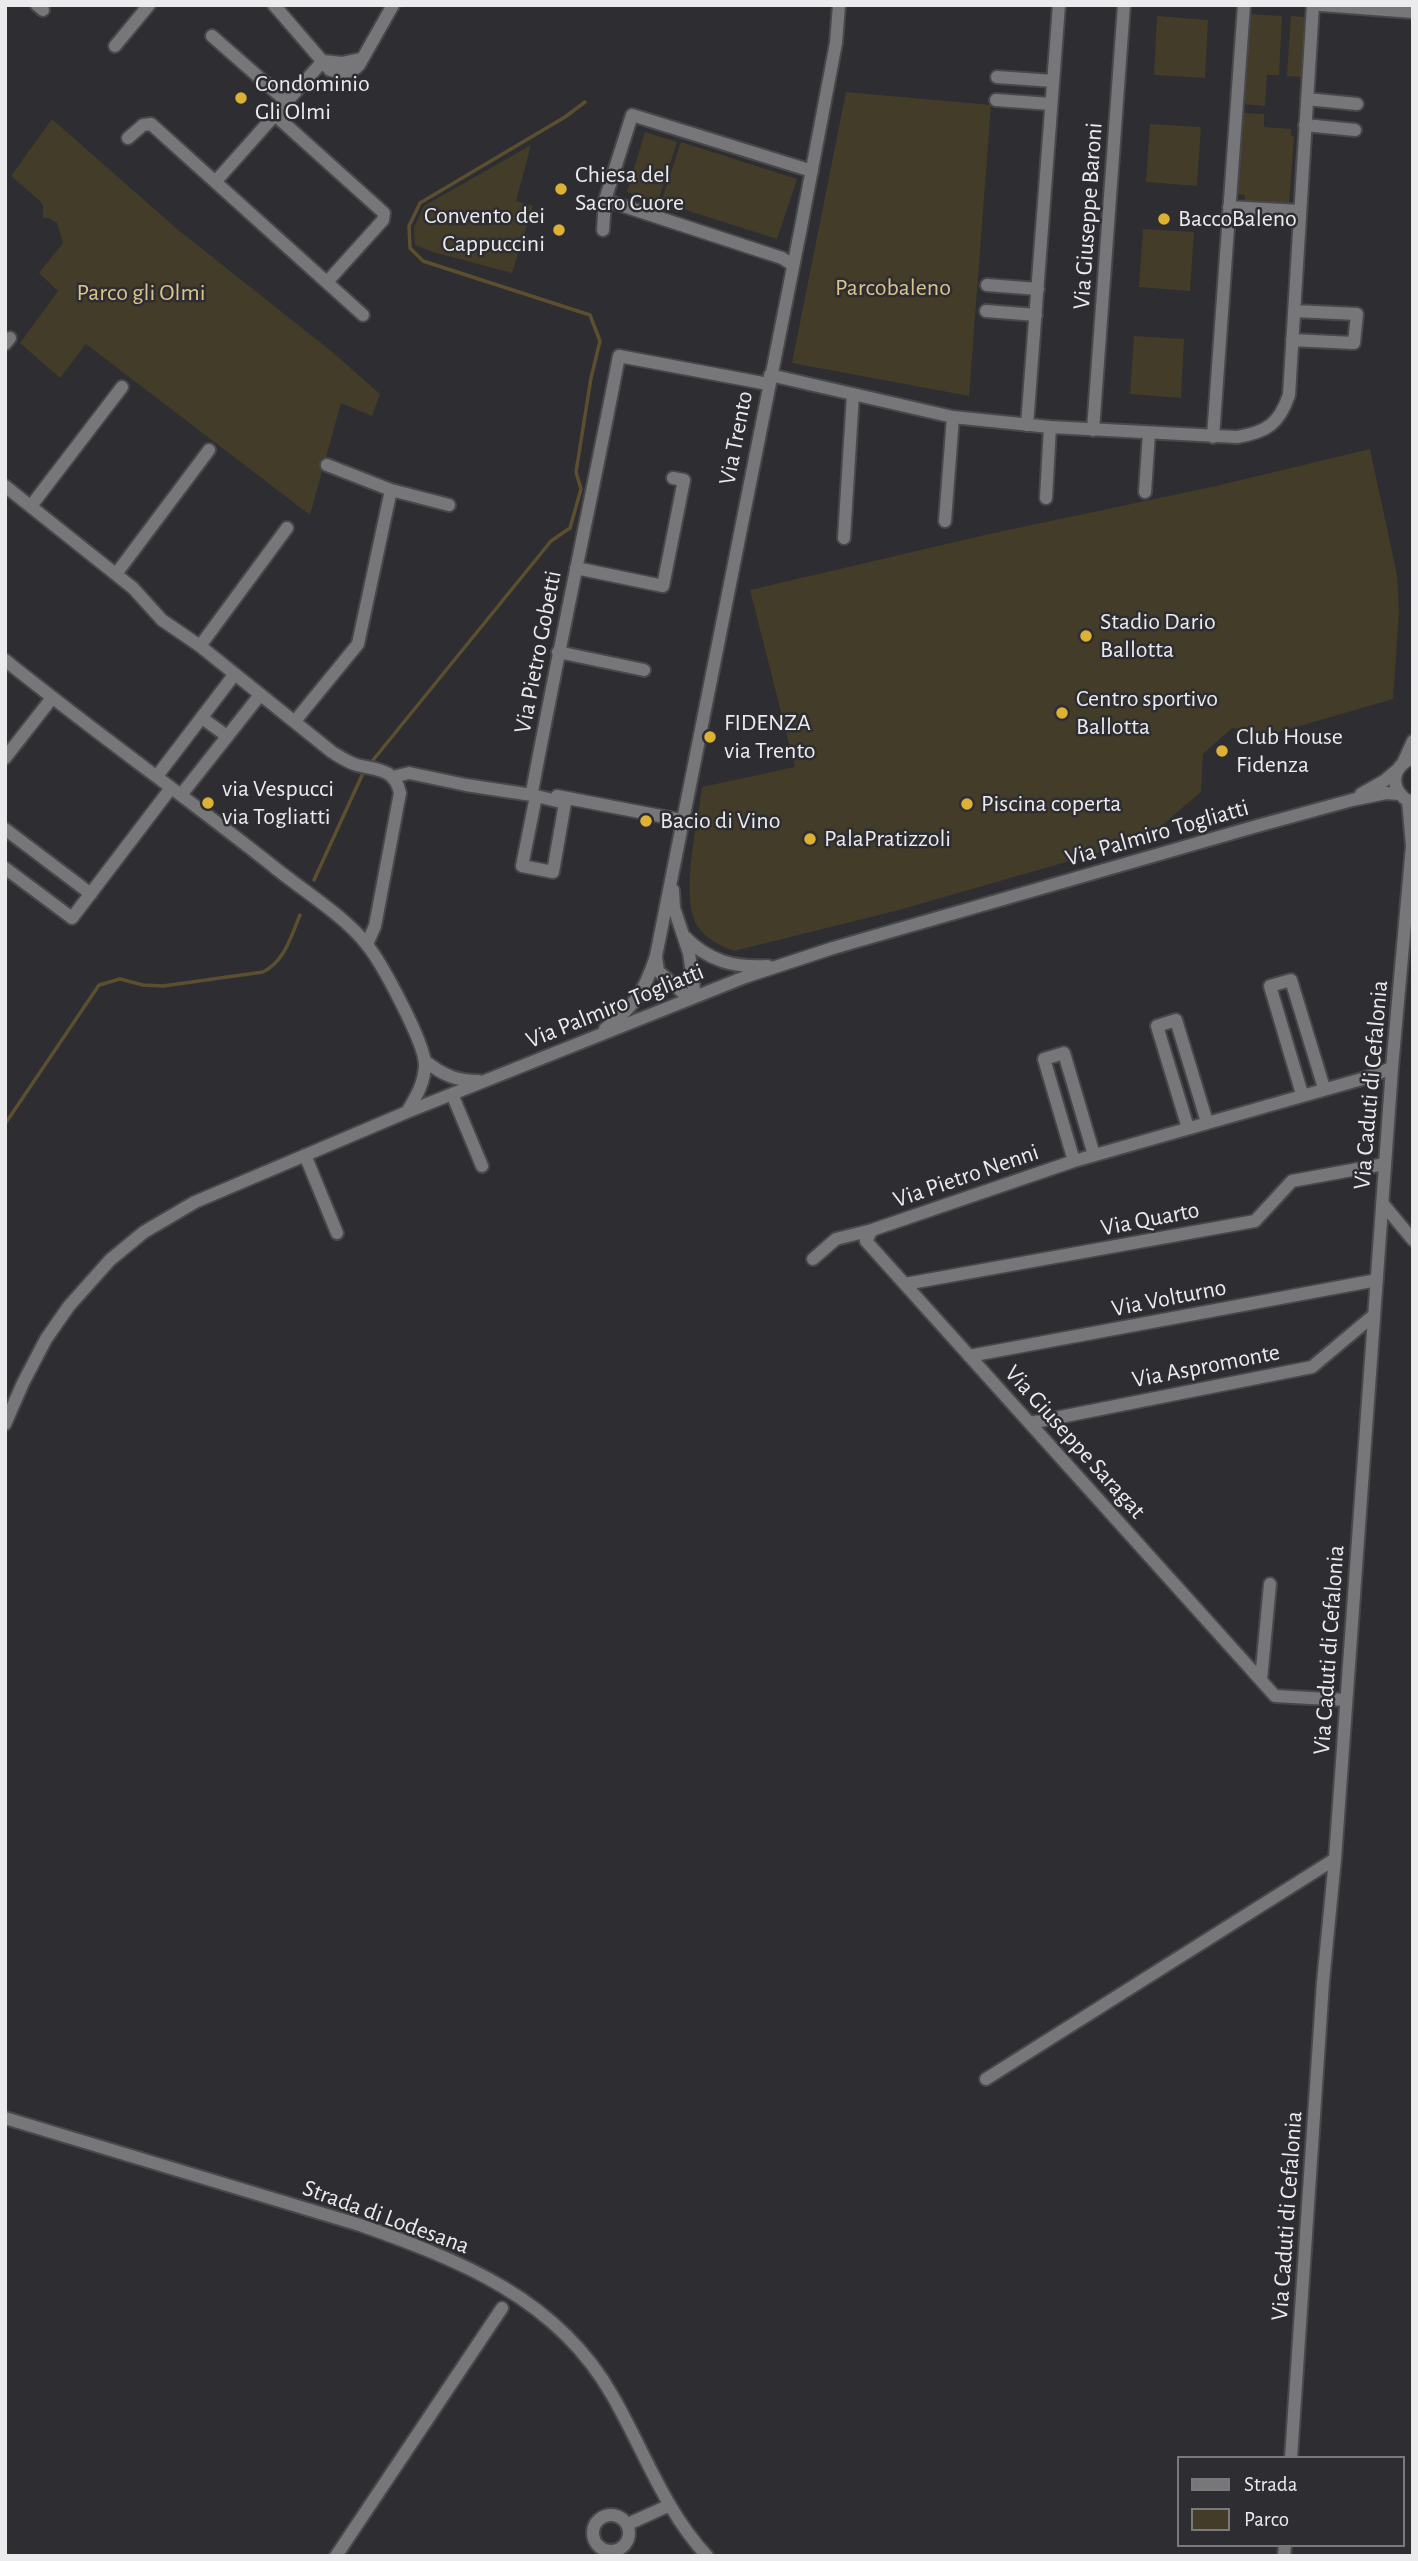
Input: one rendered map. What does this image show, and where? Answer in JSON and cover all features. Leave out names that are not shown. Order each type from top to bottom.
[{"type":"street","points":[[115,46],[149,5]]},
{"type":"street","points":[[274,5],[323,61],[342,63],[360,59],[393,5]]},
{"type":"street","name":"Via Giuseppe Baroni","points":[[1027,425],[1059,5]]},
{"type":"street","name":"Via Giuseppe Baroni","points":[[1093,430],[1124,5]]},
{"type":"street","points":[[1213,437],[1244,5]]},
{"type":"street","points":[[1294,312],[1357,314],[1354,343],[1292,340],[1313,5]]},
{"type":"street","points":[[1321,5],[1413,12]]},
{"type":"street","name":"Via Trento","points":[[591,1040],[618,1018],[645,988],[656,956],[812,171],[841,7]]},
{"type":"street","points":[[212,36],[286,102]]},
{"type":"street","points":[[216,181],[323,61]]},
{"type":"street","points":[[997,77],[1053,81]]},
{"type":"street","points":[[1307,99],[1357,104]]},
{"type":"street","points":[[996,100],[1051,104]]},
{"type":"street","points":[[275,115],[384,213],[383,220],[327,282]]},
{"type":"street","points":[[603,230],[605,200],[632,115],[812,171]]},
{"type":"street","points":[[128,138],[143,125],[151,124],[363,315]]},
{"type":"street","points":[[1305,125],[1355,130]]},
{"type":"street","points":[[605,200],[782,258],[793,265]]},
{"type":"street","points":[[1229,207],[1300,211]]},
{"type":"street","points":[[987,285],[1038,289]]},
{"type":"street","points":[[986,311],[1035,315]]},
{"type":"street","name":"Via Pietro Gobetti","points":[[533,794],[565,803],[554,872],[522,866],[533,794],[558,652],[619,356],[853,394],[953,417],[1050,427],[1237,437],[1255,434],[1273,425],[1283,410],[1289,395],[1292,340]]},
{"type":"street","points":[[31,506],[122,387]]},
{"type":"street","points":[[844,538],[853,394]]},
{"type":"street","points":[[945,521],[953,417]]},
{"type":"street","points":[[1046,498],[1050,427]]},
{"type":"street","points":[[1145,492],[1149,433]]},
{"type":"street","points":[[116,573],[209,450]]},
{"type":"street","points":[[327,465],[391,490],[449,505]]},
{"type":"street","points":[[576,568],[663,586],[684,480],[673,478]]},
{"type":"street","points":[[5,486],[116,573],[162,620],[200,646],[343,760],[386,771],[393,777],[400,793],[375,926],[367,944]]},
{"type":"street","points":[[295,721],[358,644],[391,490]]},
{"type":"street","points":[[200,646],[287,528]]},
{"type":"street","points":[[558,652],[644,670]]},
{"type":"street","points":[[5,660],[328,910],[367,944],[387,974],[425,1061],[424,1079],[407,1112]]},
{"type":"street","points":[[157,776],[234,675]]},
{"type":"street","points":[[5,868],[72,918],[176,791],[227,736],[260,695]]},
{"type":"street","points":[[5,758],[52,698]]},
{"type":"street","points":[[202,719],[227,736]]},
{"type":"street","points":[[1407,799],[1395,782],[1413,741]]},
{"type":"street","name":"Via Palmiro Togliatti","points":[[1352,800],[1384,781],[1405,763]]},
{"type":"street","points":[[393,777],[409,773],[466,785],[676,819]]},
{"type":"street","name":"Via Palmiro Togliatti","points":[[5,1424],[46,1339],[69,1306],[110,1260],[144,1232],[195,1202],[446,1096],[591,1040],[692,997],[786,964],[974,907],[1352,800],[1386,793],[1407,799]]},
{"type":"street","name":"Via Caduti di Cefalonia","points":[[1291,2456],[1323,1982],[1335,1859],[1392,1068],[1412,845],[1407,799]]},
{"type":"street","points":[[5,829],[91,894]]},
{"type":"street","name":"Via Trento","points":[[672,872],[674,908],[693,971],[692,997]]},
{"type":"street","points":[[682,933],[698,950],[715,960],[732,965],[786,964]]},
{"type":"street","points":[[656,956],[658,971],[692,997]]},
{"type":"street","points":[[1302,1094],[1270,986],[1291,980],[1324,1088]]},
{"type":"street","points":[[1188,1128],[1157,1026],[1176,1020],[1208,1122]]},
{"type":"street","name":"Via Pietro Nenni","points":[[1074,1161],[1044,1059],[1064,1053],[1094,1155]]},
{"type":"street","points":[[425,1061],[455,1080],[483,1082]]},
{"type":"street","name":"Via Pietro Nenni","points":[[813,1259],[836,1239],[872,1230],[1074,1161],[1362,1079],[1392,1068]]},
{"type":"street","points":[[437,1070],[444,1085],[444,1092],[482,1166]]},
{"type":"street","points":[[424,1079],[431,1091],[446,1096]]},
{"type":"street","points":[[305,1155],[337,1233]]},
{"type":"street","name":"Via Quarto","points":[[905,1284],[1255,1221],[1292,1181],[1385,1164]]},
{"type":"street","points":[[1382,1204],[1413,1240]]},
{"type":"street","name":"Via Giuseppe Saragat","points":[[872,1230],[866,1241],[1275,1696],[1346,1700]]},
{"type":"street","name":"Via Volturno","points":[[970,1356],[1377,1280]]},
{"type":"street","name":"Via Aspromonte","points":[[1030,1423],[1311,1367],[1374,1315]]},
{"type":"street","points":[[1261,1680],[1270,1584]]},
{"type":"street","points":[[986,2079],[1335,1859]]},
{"type":"street","name":"Strada di Lodesana","points":[[5,2118],[360,2225],[447,2258],[511,2291],[531,2304],[583,2355],[611,2392],[670,2505],[706,2556]]},
{"type":"street","points":[[336,2556],[502,2308]]},
{"type":"street","points":[[628,2524],[670,2505]]},
{"type":"street","points":[[614,2515],[624,2520],[630,2530],[627,2542],[618,2550],[606,2553],[594,2538],[593,2532],[598,2521],[614,2515]]},
{"type":"green space","points":[[1248,14],[1282,16],[1279,75],[1267,75],[1265,106],[1241,104]]},
{"type":"green space","points":[[1157,16],[1208,20],[1205,78],[1154,75]]},
{"type":"green space","points":[[1291,16],[1305,17],[1301,77],[1287,76]]},
{"type":"green space","name":"Parcobaleno","points":[[846,92],[991,105],[969,396],[792,363]]},
{"type":"green space","points":[[1241,113],[1264,114],[1264,127],[1291,129],[1291,136],[1294,136],[1289,205],[1245,202],[1245,195],[1236,194]]},
{"type":"green space","name":"Parco gli Olmi","points":[[52,119],[177,229],[331,351],[380,394],[372,416],[341,403],[310,515],[86,344],[60,378],[20,343],[58,291],[39,273],[63,243],[57,223],[43,218],[40,201],[11,176]]},
{"type":"green space","points":[[1150,124],[1201,127],[1197,186],[1146,182]]},
{"type":"green space","points":[[645,132],[677,142],[658,202],[627,192]]},
{"type":"green space","points":[[681,142],[797,179],[777,239],[661,202]]},
{"type":"green space","points":[[531,145],[516,201],[533,206],[512,273],[415,245],[414,228],[424,206]]},
{"type":"green space","points":[[1143,229],[1194,232],[1190,291],[1139,287]]},
{"type":"green space","points":[[1134,336],[1184,339],[1181,398],[1130,394]]},
{"type":"green space","name":"Centro sportivo Ballotta","points":[[1370,449],[1397,575],[1399,612],[1393,699],[1272,734],[1232,728],[1203,754],[1201,792],[1146,839],[899,910],[734,951],[710,939],[698,927],[690,898],[690,879],[702,787],[795,767],[750,590]]},
{"type":"waterway","points":[[369,765],[551,541],[570,528],[581,489],[576,472],[591,378],[600,341],[590,315],[423,261],[410,248],[409,226],[420,203],[565,117],[585,102]]},
{"type":"waterway","points":[[314,880],[364,771]]},
{"type":"waterway","points":[[5,1124],[99,985],[120,979],[143,985],[163,986],[263,972],[282,955],[300,915]]},
{"type":"place","name":"Condominio Gli Olmi","points":[[241,98]]},
{"type":"place","name":"Chiesa del Sacro Cuore","points":[[561,189]]},
{"type":"place","name":"BaccoBaleno","points":[[1164,219]]},
{"type":"place","name":"Convento dei Cappuccini","points":[[559,230]]},
{"type":"place","name":"Stadio Dario Ballotta","points":[[1086,636]]},
{"type":"place","name":"Centro sportivo Ballotta","points":[[1062,713]]},
{"type":"place","name":"FIDENZA via Trento","points":[[710,737]]},
{"type":"place","name":"Club House Fidenza","points":[[1222,751]]},
{"type":"place","name":"via Vespucci via Togliatti","points":[[208,803]]},
{"type":"place","name":"Piscina coperta","points":[[967,804]]},
{"type":"place","name":"Bacio di Vino","points":[[646,821]]},
{"type":"place","name":"PalaPratizzoli","points":[[810,839]]}]
